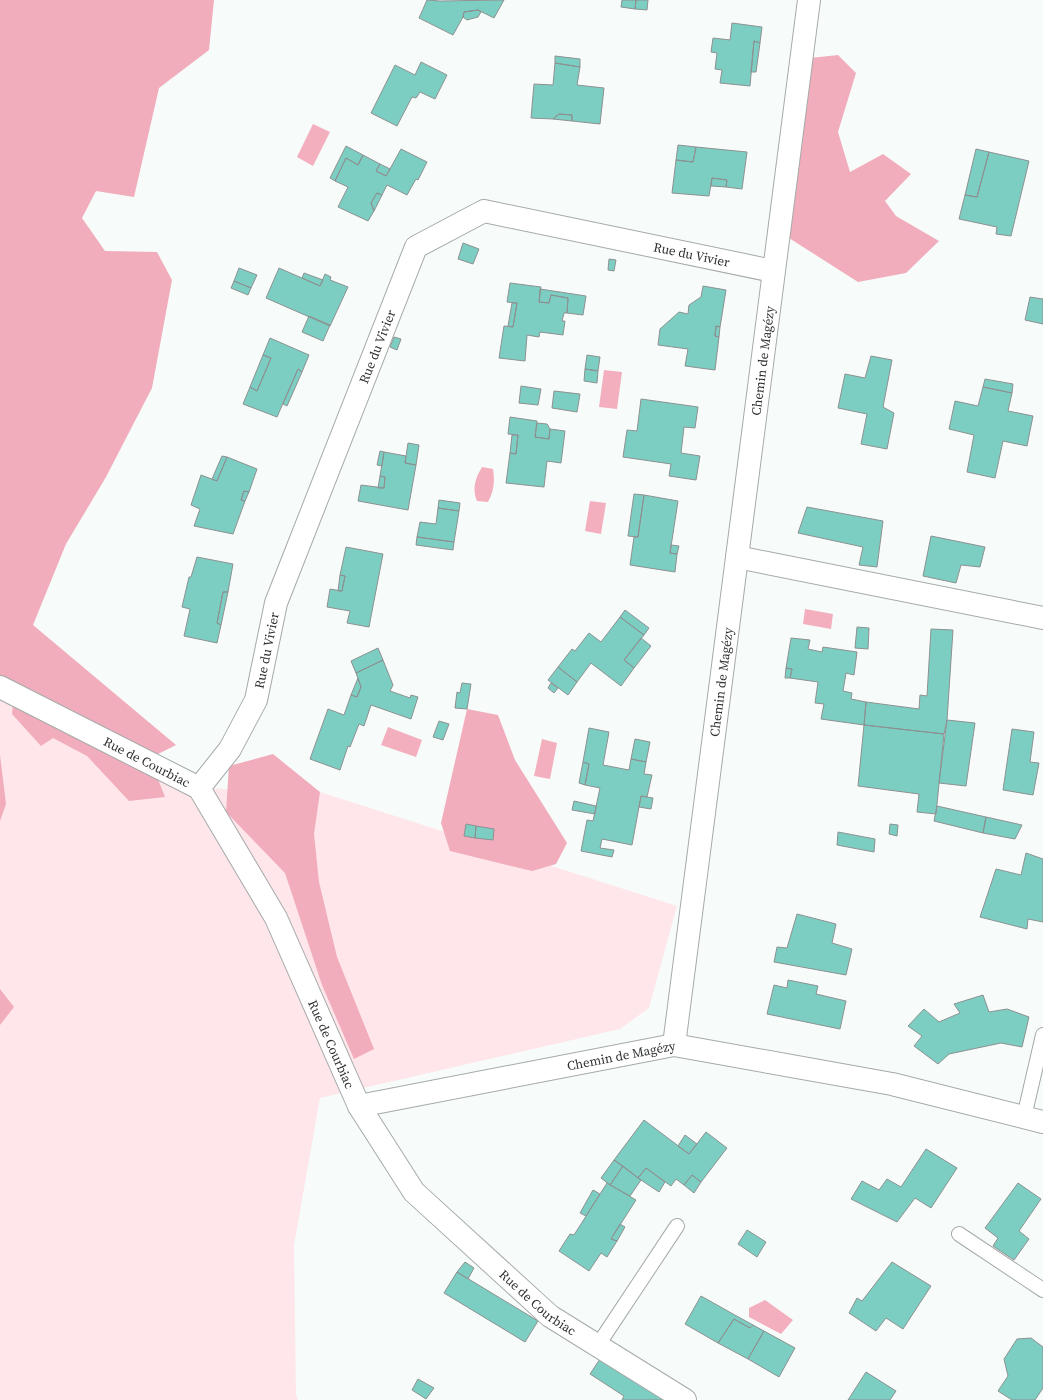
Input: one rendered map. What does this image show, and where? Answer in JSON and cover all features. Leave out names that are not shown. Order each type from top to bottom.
[{"type":"street","name":"Chemin de Magézy","points":[[359,1106],[674,1045],[809,0]]},
{"type":"street","name":"Rue du Vivier","points":[[199,788],[230,749],[256,700],[276,603],[416,247],[484,211],[774,271]]},
{"type":"street","points":[[737,557],[1043,618]]},
{"type":"street","name":"Rue de Courbiac","points":[[0,687],[199,788],[276,918],[359,1106],[414,1192],[550,1316],[685,1400]]},
{"type":"street","points":[[674,1045],[892,1084],[1033,1119]]},
{"type":"lane","points":[[1033,1119],[1043,1035]]},
{"type":"lane","points":[[598,1345],[677,1226]]},
{"type":"lane","points":[[959,1234],[1043,1290]]},
{"type":"shaded area","points":[[0,0],[214,0],[209,50],[159,88],[134,197],[96,191],[82,218],[105,251],[157,252],[172,280],[152,388],[106,477],[66,544],[33,625],[176,745],[146,760],[152,764],[165,797],[129,801],[87,756],[53,738],[41,746],[12,714],[14,694],[0,687]]},
{"type":"shaded area","points":[[838,55],[856,73],[838,132],[850,172],[883,154],[911,174],[885,201],[896,216],[939,241],[906,273],[858,282],[778,231],[801,59]]},
{"type":"shaded area","points":[[313,124],[330,132],[313,166],[297,157]]},
{"type":"shaded area","points":[[604,370],[622,372],[617,409],[599,407]]},
{"type":"shaded area","points":[[482,467],[493,469],[494,486],[488,502],[477,501],[475,497],[476,480]]},
{"type":"shaded area","points":[[590,501],[606,503],[601,534],[585,531]]},
{"type":"shaded area","points":[[805,609],[833,614],[831,629],[803,624]]},
{"type":"shaded area","points":[[0,687],[199,788],[320,792],[677,906],[649,1008],[620,1029],[320,1098],[294,1245],[296,1395],[298,1400],[0,1400]]},
{"type":"shaded area","points":[[467,709],[498,715],[515,760],[567,843],[556,864],[532,871],[450,851],[441,823]]},
{"type":"shaded area","points":[[388,727],[422,740],[416,757],[381,745]]},
{"type":"shaded area","points":[[542,739],[557,743],[550,779],[534,776]]},
{"type":"shaded area","points":[[273,754],[320,792],[314,834],[319,882],[337,957],[374,1049],[354,1059],[322,985],[285,873],[226,812],[229,766]]},
{"type":"shaded area","points":[[0,755],[6,804],[0,821]]},
{"type":"shaded area","points":[[0,989],[14,1007],[0,1025]]},
{"type":"shaded area","points":[[765,1300],[793,1320],[781,1334],[749,1317],[749,1308]]},
{"type":"building","points":[[427,0],[504,0],[494,18],[478,10],[464,12],[463,17],[453,35],[419,18]]},
{"type":"building","points":[[622,0],[636,0],[635,9],[621,7]]},
{"type":"building","points":[[636,0],[648,0],[647,10],[635,9]]},
{"type":"building","points":[[478,10],[481,12],[478,17],[467,20],[463,17],[464,12]]},
{"type":"building","points":[[732,23],[762,27],[760,43],[754,41],[750,86],[720,83],[722,70],[715,69],[717,53],[711,52],[713,38],[730,40]]},
{"type":"building","points":[[754,41],[760,43],[756,72],[751,72]]},
{"type":"building","points":[[555,56],[580,59],[580,67],[555,63]]},
{"type":"building","points":[[421,62],[447,75],[435,99],[420,92],[416,98],[412,97],[397,126],[371,113],[395,65],[415,75]]},
{"type":"building","points":[[555,63],[580,67],[577,85],[604,88],[600,124],[572,121],[572,115],[559,114],[553,119],[531,118],[534,84],[553,85]]},
{"type":"building","points":[[559,114],[572,115],[572,121],[553,119]]},
{"type":"building","points":[[678,145],[696,147],[693,162],[676,160]]},
{"type":"building","points":[[346,146],[363,155],[358,165],[346,158],[335,181],[330,178]]},
{"type":"building","points":[[696,147],[747,152],[742,189],[726,187],[727,180],[712,178],[709,196],[672,193],[676,160],[693,162]]},
{"type":"building","points":[[401,149],[427,162],[418,180],[416,179],[407,195],[387,185],[382,195],[377,193],[371,203],[374,211],[368,221],[338,207],[348,187],[335,181],[346,158],[358,165],[363,155],[380,164],[376,171],[386,176]]},
{"type":"building","points":[[976,149],[989,152],[977,197],[965,195]]},
{"type":"building","points":[[989,152],[1029,161],[1011,236],[996,234],[997,227],[959,219],[965,195],[977,197]]},
{"type":"building","points":[[380,164],[390,169],[386,176],[376,171]]},
{"type":"building","points":[[712,178],[727,180],[726,187],[711,186]]},
{"type":"building","points":[[377,193],[382,195],[374,211],[371,203]]},
{"type":"building","points":[[463,243],[479,249],[473,264],[458,259]]},
{"type":"building","points":[[609,259],[616,260],[614,271],[608,270]]},
{"type":"building","points":[[239,268],[257,275],[251,288],[234,281]]},
{"type":"building","points":[[279,268],[320,286],[325,274],[331,277],[330,280],[348,287],[330,326],[266,298]]},
{"type":"building","points":[[304,273],[323,280],[320,286],[302,278]]},
{"type":"building","points":[[234,281],[251,288],[248,295],[231,288]]},
{"type":"building","points":[[510,283],[541,287],[539,302],[549,303],[551,295],[568,298],[567,313],[564,313],[562,321],[565,321],[563,335],[540,332],[539,337],[527,335],[525,361],[499,358],[504,326],[513,327],[517,303],[507,302]]},
{"type":"building","points":[[703,286],[726,290],[720,327],[716,326],[715,336],[719,337],[715,370],[685,366],[688,349],[658,345],[660,329],[679,312],[688,314],[689,305],[701,297]]},
{"type":"building","points":[[540,289],[586,296],[583,315],[567,313],[568,298],[551,295],[549,303],[539,302]]},
{"type":"building","points":[[1030,297],[1043,299],[1043,324],[1025,320]]},
{"type":"building","points":[[512,303],[517,303],[513,327],[508,326]]},
{"type":"building","points":[[309,316],[330,325],[323,341],[302,332]]},
{"type":"building","points":[[716,326],[720,327],[719,337],[715,336]]},
{"type":"building","points":[[394,337],[401,339],[397,350],[390,347]]},
{"type":"building","points":[[270,338],[309,355],[302,372],[298,369],[277,417],[243,404],[250,387],[257,391],[271,358],[263,355]]},
{"type":"building","points":[[263,355],[271,358],[257,391],[250,387]]},
{"type":"building","points":[[587,355],[600,357],[598,371],[585,369]]},
{"type":"building","points":[[871,356],[892,360],[883,407],[894,413],[887,449],[861,444],[867,414],[838,408],[845,374],[865,378]]},
{"type":"building","points":[[298,369],[302,372],[287,406],[283,404]]},
{"type":"building","points":[[585,369],[598,371],[597,383],[584,381]]},
{"type":"building","points":[[985,379],[1013,384],[1012,393],[983,387]]},
{"type":"building","points":[[521,386],[541,389],[538,405],[519,403]]},
{"type":"building","points":[[983,387],[1012,393],[1008,411],[1033,416],[1027,446],[1003,441],[995,478],[967,472],[974,435],[949,429],[955,401],[978,406]]},
{"type":"building","points":[[554,391],[580,394],[577,412],[552,408]]},
{"type":"building","points":[[641,399],[698,407],[695,428],[684,427],[681,453],[700,456],[696,480],[669,476],[671,464],[623,457],[627,430],[637,431]]},
{"type":"building","points":[[510,417],[537,421],[535,437],[549,439],[550,429],[565,431],[561,463],[547,461],[544,487],[506,483],[510,453],[516,454],[518,435],[508,434]]},
{"type":"building","points":[[537,423],[547,424],[550,429],[549,439],[535,437]]},
{"type":"building","points":[[512,435],[518,435],[516,454],[510,453]]},
{"type":"building","points":[[408,443],[419,445],[416,465],[405,463]]},
{"type":"building","points":[[380,451],[384,452],[382,466],[377,465]]},
{"type":"building","points":[[384,452],[406,456],[405,463],[416,465],[408,510],[358,501],[361,485],[384,488],[385,477],[380,476]]},
{"type":"building","points":[[222,456],[227,457],[217,481],[212,479]]},
{"type":"building","points":[[227,457],[257,469],[249,492],[244,491],[241,500],[245,501],[233,534],[194,526],[200,509],[191,505],[201,475],[217,481]]},
{"type":"building","points":[[380,476],[385,477],[384,488],[378,488]]},
{"type":"building","points":[[244,491],[249,492],[245,501],[241,500]]},
{"type":"building","points":[[634,494],[644,495],[638,537],[628,536]]},
{"type":"building","points":[[644,495],[678,501],[670,553],[677,554],[675,572],[630,565],[634,537],[638,537]]},
{"type":"building","points":[[439,500],[460,503],[459,511],[438,508]]},
{"type":"building","points":[[807,507],[883,521],[877,567],[859,565],[863,547],[798,533]]},
{"type":"building","points":[[438,508],[459,511],[454,542],[417,537],[420,522],[436,524]]},
{"type":"building","points":[[931,536],[985,547],[980,567],[961,565],[956,583],[923,576]]},
{"type":"building","points":[[417,537],[454,542],[453,550],[416,545]]},
{"type":"building","points":[[671,545],[679,546],[677,554],[670,553]]},
{"type":"building","points":[[346,547],[383,554],[369,627],[347,623],[350,611],[327,607],[330,589],[342,591],[345,576],[340,575]]},
{"type":"building","points":[[197,557],[233,564],[228,592],[223,592],[217,623],[221,625],[217,643],[184,636],[190,609],[182,607],[189,577],[191,577]]},
{"type":"building","points":[[340,575],[345,576],[342,591],[338,591]]},
{"type":"building","points":[[223,592],[228,592],[221,625],[217,623]]},
{"type":"building","points":[[625,610],[649,628],[644,635],[620,617]]},
{"type":"building","points":[[620,617],[644,635],[624,660],[634,668],[621,686],[591,663],[577,682],[558,667],[572,649],[575,651],[589,633],[601,642]]},
{"type":"building","points":[[857,627],[869,628],[868,649],[855,648]]},
{"type":"building","points":[[931,629],[953,630],[947,720],[944,734],[864,725],[866,702],[919,709],[920,695],[927,696]]},
{"type":"building","points":[[641,638],[651,646],[634,668],[624,660]]},
{"type":"building","points":[[791,638],[810,640],[808,649],[822,652],[823,647],[857,652],[854,675],[846,673],[843,691],[852,693],[851,699],[866,702],[864,725],[821,719],[824,704],[815,703],[818,682],[790,678],[792,669],[786,668]]},
{"type":"building","points":[[378,648],[383,660],[356,673],[351,661]]},
{"type":"building","points":[[383,660],[393,685],[390,691],[410,698],[411,695],[418,697],[411,719],[371,705],[364,726],[359,724],[350,747],[348,746],[340,770],[310,759],[328,709],[344,715],[351,695],[357,697],[361,687],[356,673]]},
{"type":"building","points":[[558,667],[577,682],[568,695],[548,680]]},
{"type":"building","points":[[786,668],[792,669],[790,678],[785,678]]},
{"type":"building","points":[[358,678],[361,687],[357,697],[351,695]]},
{"type":"building","points":[[462,683],[471,684],[467,709],[455,708],[457,692],[460,693]]},
{"type":"building","points":[[551,683],[558,688],[554,693],[548,688]]},
{"type":"building","points":[[947,720],[975,723],[966,786],[939,783]]},
{"type":"building","points":[[439,721],[449,724],[443,740],[433,737]]},
{"type":"building","points":[[864,725],[944,734],[936,814],[917,812],[919,794],[858,786]]},
{"type":"building","points":[[589,728],[609,732],[603,765],[629,770],[631,759],[646,762],[644,774],[652,775],[647,797],[641,796],[632,845],[602,839],[600,848],[614,850],[612,857],[581,851],[587,820],[593,821],[600,788],[585,785],[589,764],[583,762]]},
{"type":"building","points":[[1012,729],[1034,732],[1030,762],[1039,763],[1033,795],[1003,790]]},
{"type":"building","points":[[635,739],[650,742],[646,762],[631,759]]},
{"type":"building","points":[[583,762],[589,764],[585,785],[579,783]]},
{"type":"building","points":[[641,796],[653,798],[651,809],[639,807]]},
{"type":"building","points":[[574,801],[596,806],[595,814],[572,810]]},
{"type":"building","points":[[937,806],[986,817],[983,833],[934,821]]},
{"type":"building","points":[[986,817],[1022,825],[1015,839],[983,833]]},
{"type":"building","points":[[466,824],[476,826],[475,838],[464,836]]},
{"type":"building","points":[[890,824],[898,825],[897,836],[889,834]]},
{"type":"building","points":[[476,826],[494,829],[493,840],[475,838]]},
{"type":"building","points":[[838,832],[875,839],[874,852],[837,845]]},
{"type":"building","points":[[1026,853],[1043,859],[1043,922],[1028,919],[1027,929],[980,917],[996,869],[1021,875]]},
{"type":"building","points":[[797,914],[836,924],[832,943],[852,949],[846,975],[774,962],[777,947],[787,948]]},
{"type":"building","points":[[788,980],[818,986],[816,994],[846,1001],[840,1029],[767,1014],[774,985],[787,988]]},
{"type":"building","points":[[983,995],[989,1012],[1007,1009],[1029,1017],[1022,1047],[1001,1043],[949,1054],[938,1064],[914,1046],[922,1036],[908,1026],[924,1009],[939,1022],[960,1013],[954,1004]]},
{"type":"building","points":[[644,1120],[689,1154],[706,1132],[727,1148],[701,1182],[692,1175],[684,1185],[676,1179],[671,1186],[646,1168],[638,1178],[614,1160]]},
{"type":"building","points":[[685,1135],[697,1144],[689,1154],[678,1146]]},
{"type":"building","points":[[926,1149],[957,1168],[931,1208],[915,1198],[897,1222],[851,1199],[862,1181],[879,1190],[887,1179],[901,1187]]},
{"type":"building","points":[[614,1160],[623,1166],[610,1185],[601,1178]]},
{"type":"building","points":[[623,1166],[641,1180],[630,1196],[610,1185]]},
{"type":"building","points":[[646,1168],[665,1182],[659,1192],[638,1178]]},
{"type":"building","points":[[692,1175],[701,1182],[694,1193],[684,1185]]},
{"type":"building","points":[[607,1183],[636,1200],[611,1239],[617,1241],[607,1257],[601,1253],[589,1271],[559,1251],[570,1234],[574,1235]]},
{"type":"building","points":[[1018,1183],[1041,1199],[1019,1231],[1029,1239],[1014,1260],[993,1246],[998,1238],[985,1228]]},
{"type":"building","points":[[593,1190],[600,1194],[586,1216],[580,1213]]},
{"type":"building","points":[[620,1224],[625,1227],[617,1241],[611,1239]]},
{"type":"building","points":[[747,1230],[766,1242],[757,1257],[738,1244]]},
{"type":"building","points":[[465,1262],[474,1268],[468,1279],[457,1272]]},
{"type":"building","points":[[892,1262],[931,1286],[903,1329],[886,1318],[876,1331],[849,1313],[857,1298],[862,1301]]},
{"type":"building","points":[[457,1272],[538,1321],[525,1342],[444,1293]]},
{"type":"building","points":[[701,1296],[753,1325],[750,1328],[734,1319],[718,1343],[685,1324]]},
{"type":"building","points":[[734,1319],[750,1328],[753,1325],[764,1331],[748,1359],[718,1343]]},
{"type":"building","points":[[764,1331],[795,1348],[779,1377],[748,1359]]},
{"type":"building","points":[[1031,1338],[1043,1347],[1043,1388],[1035,1400],[1012,1400],[998,1391],[1008,1376],[1004,1359],[1017,1339]]},
{"type":"building","points":[[600,1359],[668,1400],[622,1400],[624,1396],[590,1374]]},
{"type":"building","points":[[866,1372],[896,1391],[890,1400],[848,1400]]},
{"type":"building","points":[[418,1379],[434,1388],[426,1399],[412,1390]]}]
